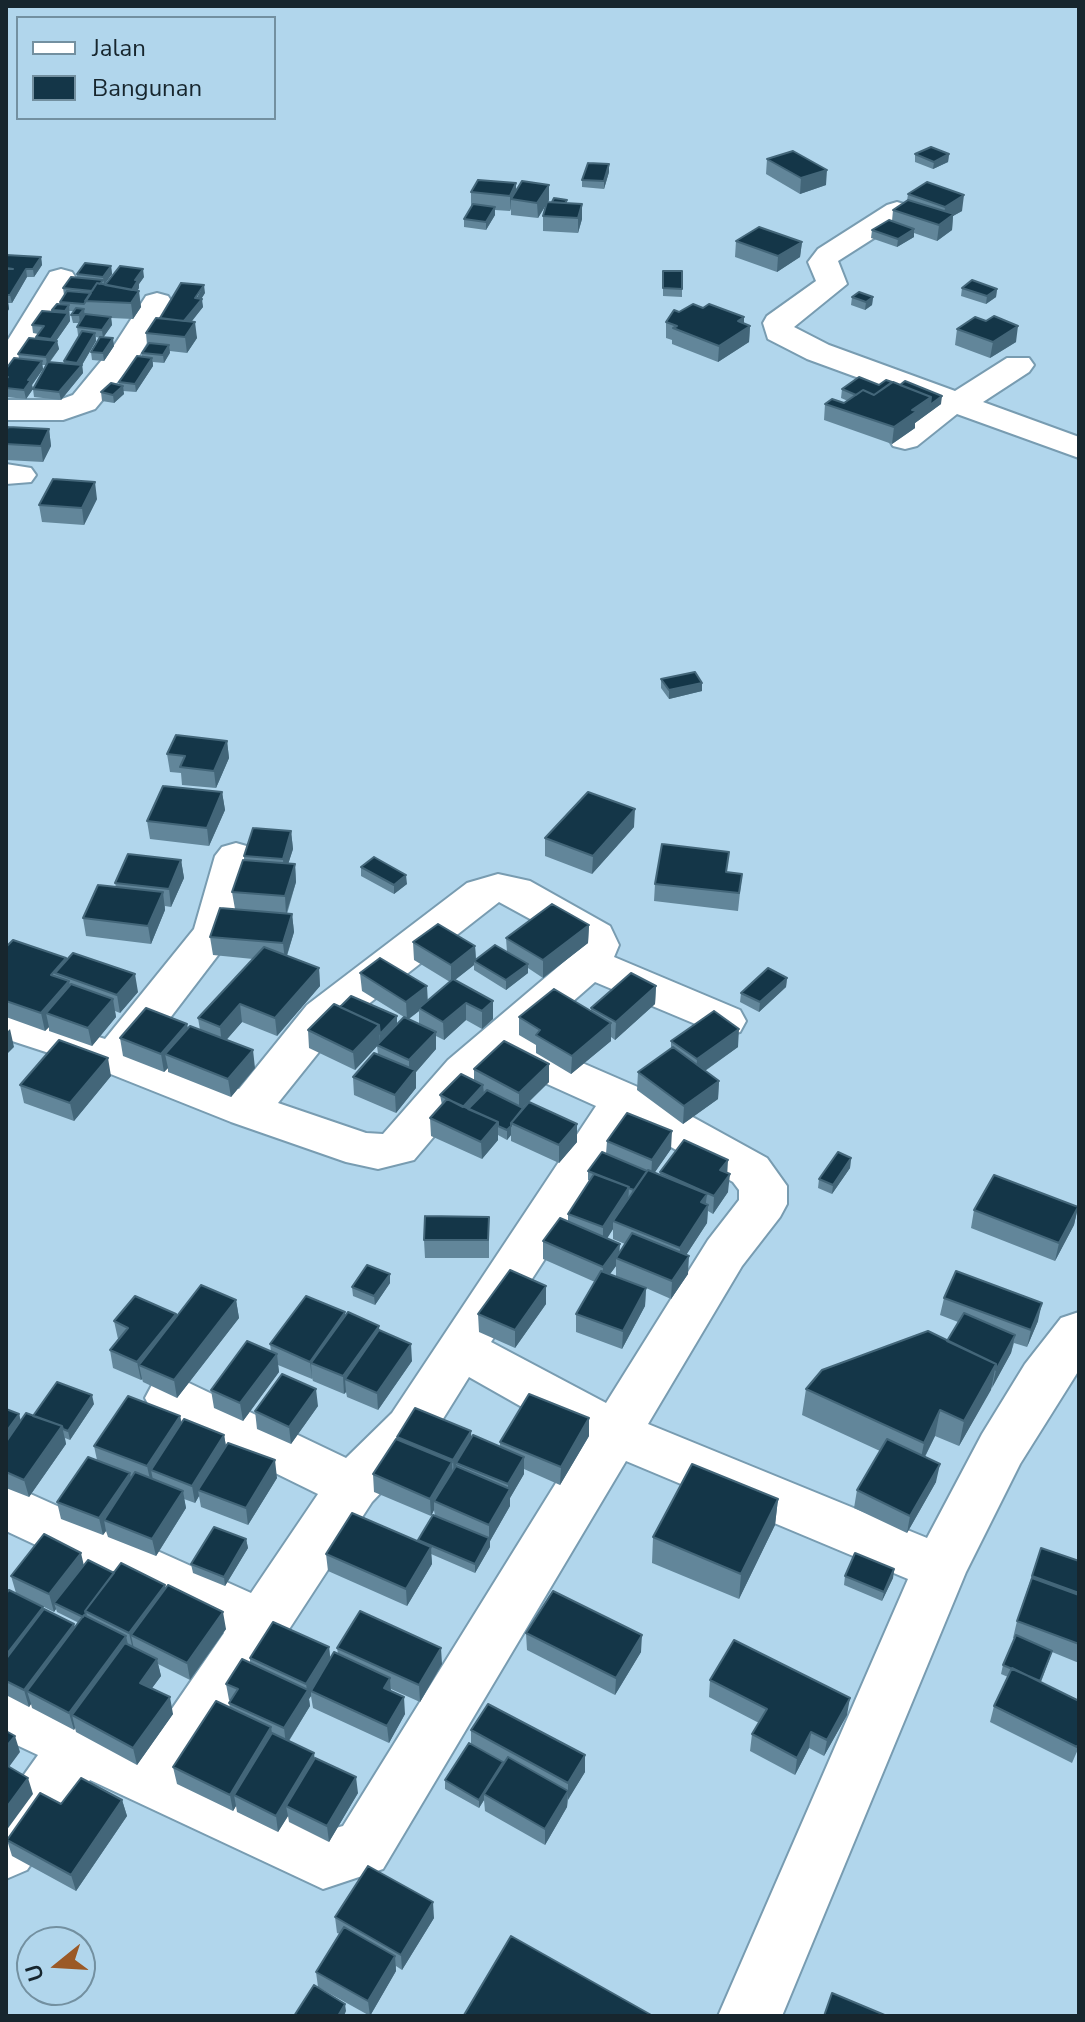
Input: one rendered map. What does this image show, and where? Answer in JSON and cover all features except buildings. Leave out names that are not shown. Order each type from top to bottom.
[{"type":"street","points":[[790,340],[779,332],[778,323],[832,284],[823,262],[828,255],[897,211]]},
{"type":"street","points":[[6,369],[61,278]]},
{"type":"street","points":[[6,410],[63,410],[84,402],[128,349],[157,302]]},
{"type":"street","points":[[749,326],[1079,448]]},
{"type":"street","points":[[905,439],[956,402],[1018,365]]},
{"type":"street","points":[[114,1058],[214,933],[236,856]]},
{"type":"street","points":[[6,1023],[114,1058],[247,1110],[363,1150],[386,1151],[398,1148],[464,1071],[590,963],[598,945],[595,936],[515,891],[498,888],[482,893],[323,1016],[247,1110]]},
{"type":"street","points":[[590,963],[724,1021]]},
{"type":"street","points":[[6,1712],[323,1860],[362,1849],[725,1253],[763,1204],[763,1186],[750,1170],[624,1100],[541,1063],[522,1047],[514,1027]]},
{"type":"street","points":[[155,1784],[353,1486],[410,1428],[624,1100]]},
{"type":"street","points":[[750,2016],[940,1568],[1001,1449],[1043,1379],[1079,1332]]},
{"type":"street","points":[[452,1361],[462,1356],[475,1357],[614,1433],[940,1568]]},
{"type":"street","points":[[171,1398],[353,1486]]},
{"type":"street","points":[[6,1506],[261,1624]]},
{"type":"street","points":[[6,1850],[78,1748]]}]
